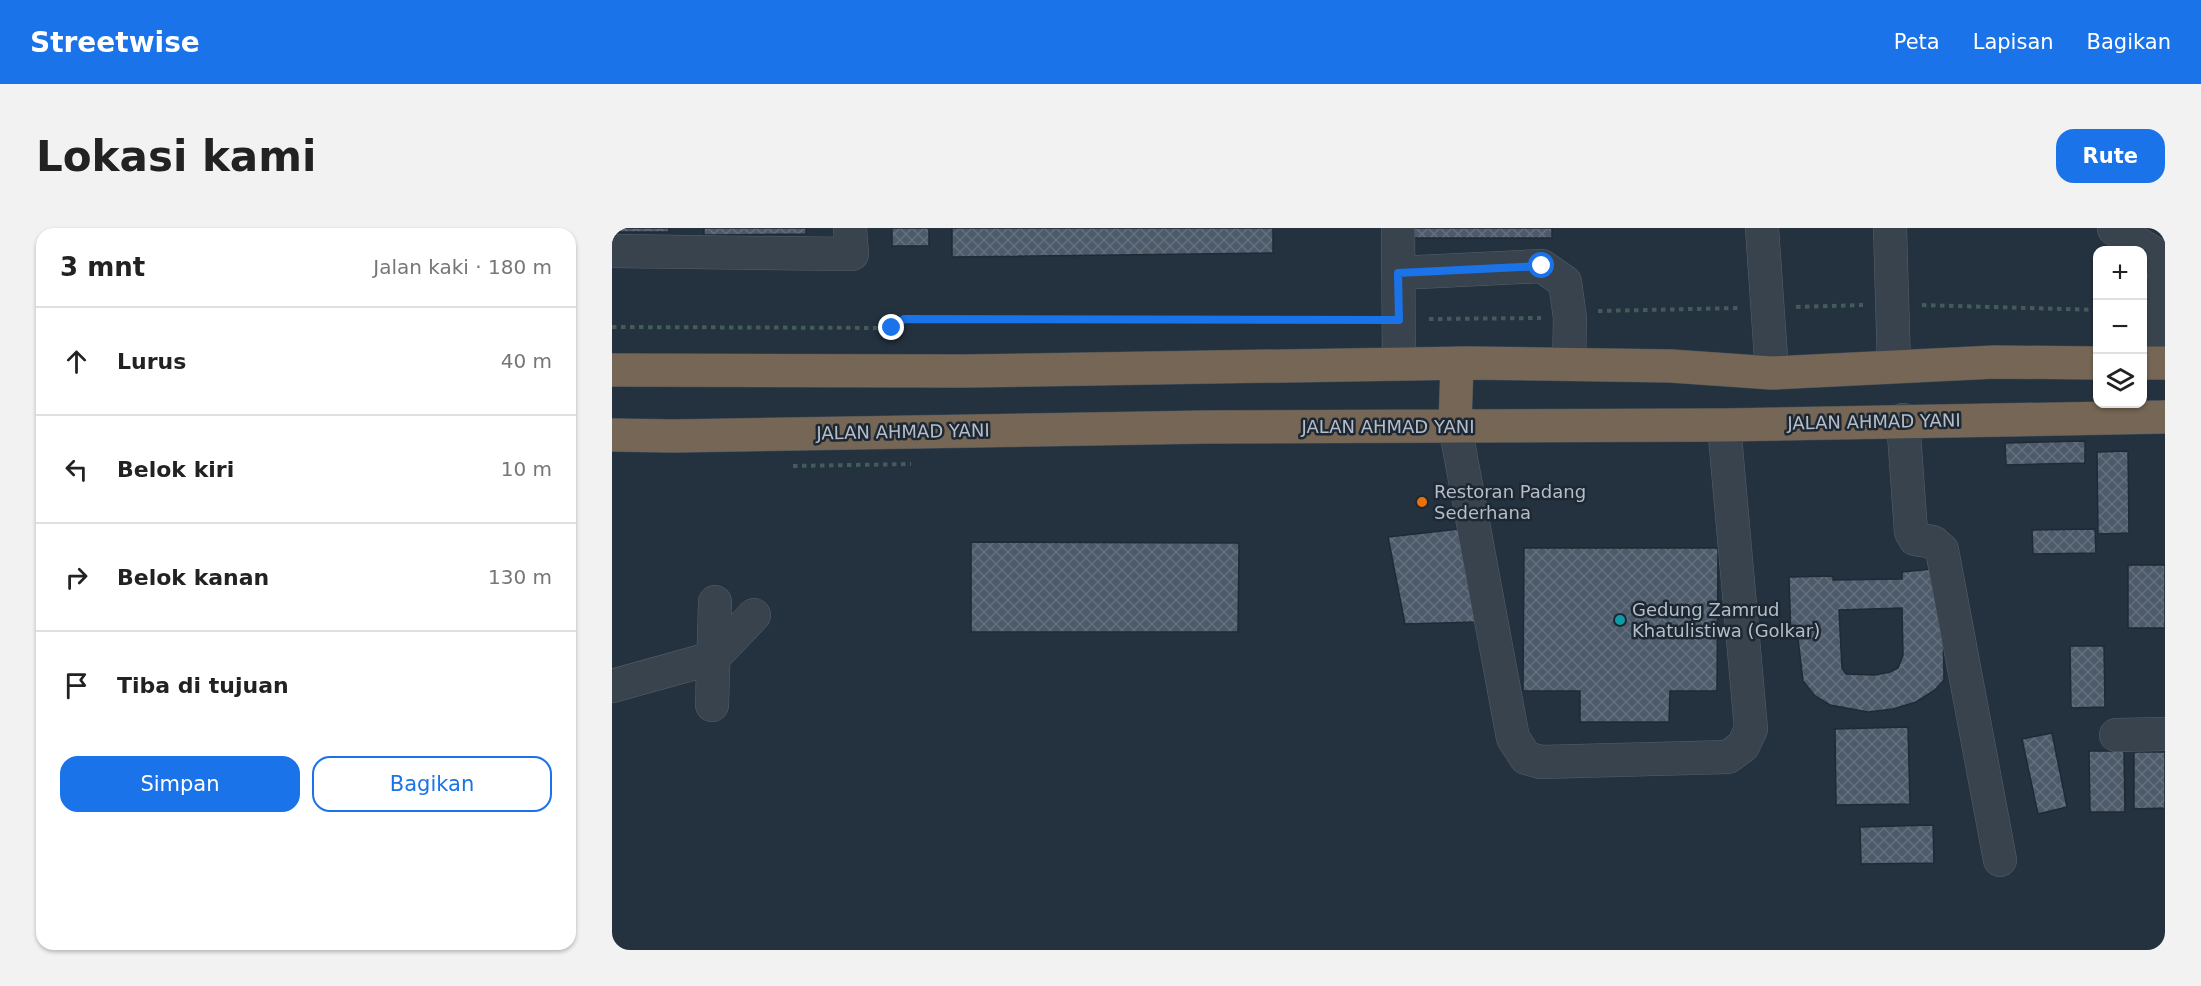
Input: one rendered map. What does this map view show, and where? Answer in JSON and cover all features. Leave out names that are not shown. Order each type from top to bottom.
[{"type":"highway","points":[[612,370],[964,371],[1457,363],[1671,366],[1772,373],[1995,362],[2093,363]]},
{"type":"highway","points":[[1455,426],[1457,363]]},
{"type":"highway","name":"JALAN AHMAD YANI","points":[[612,435],[675,436],[1208,427],[1724,425],[2165,417]]},
{"type":"street","points":[[612,251],[693,240],[852,254],[850,228]]},
{"type":"street","points":[[1398,228],[1399,363]]},
{"type":"street","points":[[1762,228],[1772,373]]},
{"type":"street","points":[[1890,228],[1894,366]]},
{"type":"street","points":[[2115,228],[2114,230],[2165,260]]},
{"type":"street","points":[[1398,273],[1542,266],[1565,282],[1570,318],[1569,364]]},
{"type":"street","points":[[2152,363],[2165,272]]},
{"type":"street","points":[[1904,420],[1911,532],[1915,539],[1933,542],[1942,550],[2000,860]]},
{"type":"street","points":[[1455,426],[1513,738],[1526,758],[1542,762],[1728,757],[1743,746],[1751,729],[1724,425]]},
{"type":"street","points":[[712,705],[715,603]]},
{"type":"street","points":[[612,686],[713,658],[754,615]]},
{"type":"street","points":[[2116,735],[2165,734]]},
{"type":"path","points":[[612,327],[892,328],[904,319],[1570,318],[1580,311],[1893,305],[2093,310]]},
{"type":"building","points":[[612,228],[669,228],[669,232],[612,232]]},
{"type":"building","points":[[704,228],[806,228],[806,234],[704,235]]},
{"type":"building","points":[[892,228],[929,228],[929,246],[892,246]]},
{"type":"building","points":[[952,228],[1273,228],[1273,253],[952,257]]},
{"type":"building","points":[[1411,228],[1552,228],[1552,238],[1411,238]]},
{"type":"building","points":[[2085,441],[2085,463],[2006,465],[2005,443]]},
{"type":"building","points":[[2128,451],[2129,533],[2098,534],[2097,452]]},
{"type":"building","points":[[1459,529],[1476,622],[1405,624],[1388,537]]},
{"type":"building","points":[[2095,529],[2096,553],[2033,554],[2032,530]]},
{"type":"building","points":[[971,542],[1239,543],[1238,632],[971,632]]},
{"type":"building","name":"Gedung Zamrud Khatulistiwa (Golkar)","points":[[1524,548],[1718,548],[1717,691],[1670,691],[1669,722],[1580,722],[1580,691],[1523,691]]},
{"type":"building","points":[[2128,565],[2165,565],[2165,628],[2128,628]]},
{"type":"building","points":[[1942,568],[1944,680],[1935,690],[1916,702],[1893,709],[1868,712],[1830,705],[1815,696],[1803,681],[1798,639],[1791,639],[1789,577],[1833,576],[1833,580],[1902,579],[1902,572]],"holes":[[[1902,608],[1903,655],[1898,668],[1890,672],[1875,675],[1846,674],[1842,668],[1839,610]]]},
{"type":"building","points":[[2070,646],[2104,646],[2105,707],[2071,708]]},
{"type":"building","points":[[1908,727],[1910,804],[1836,805],[1835,729]]},
{"type":"building","points":[[2052,733],[2067,807],[2038,814],[2022,739]]},
{"type":"building","points":[[2089,751],[2124,751],[2125,812],[2090,812]]},
{"type":"building","points":[[2134,752],[2165,752],[2165,808],[2134,809]]},
{"type":"building","points":[[1933,825],[1934,863],[1861,864],[1860,827]]},
{"type":"place","name":"Restoran Padang Sederhana","points":[[1422,502]]},
{"type":"place","name":"Gedung Zamrud Khatulistiwa (Golkar)","points":[[1620,620]]},
{"type":"route","points":[[892,328],[904,319],[1399,320],[1398,273],[1542,266]]}]
